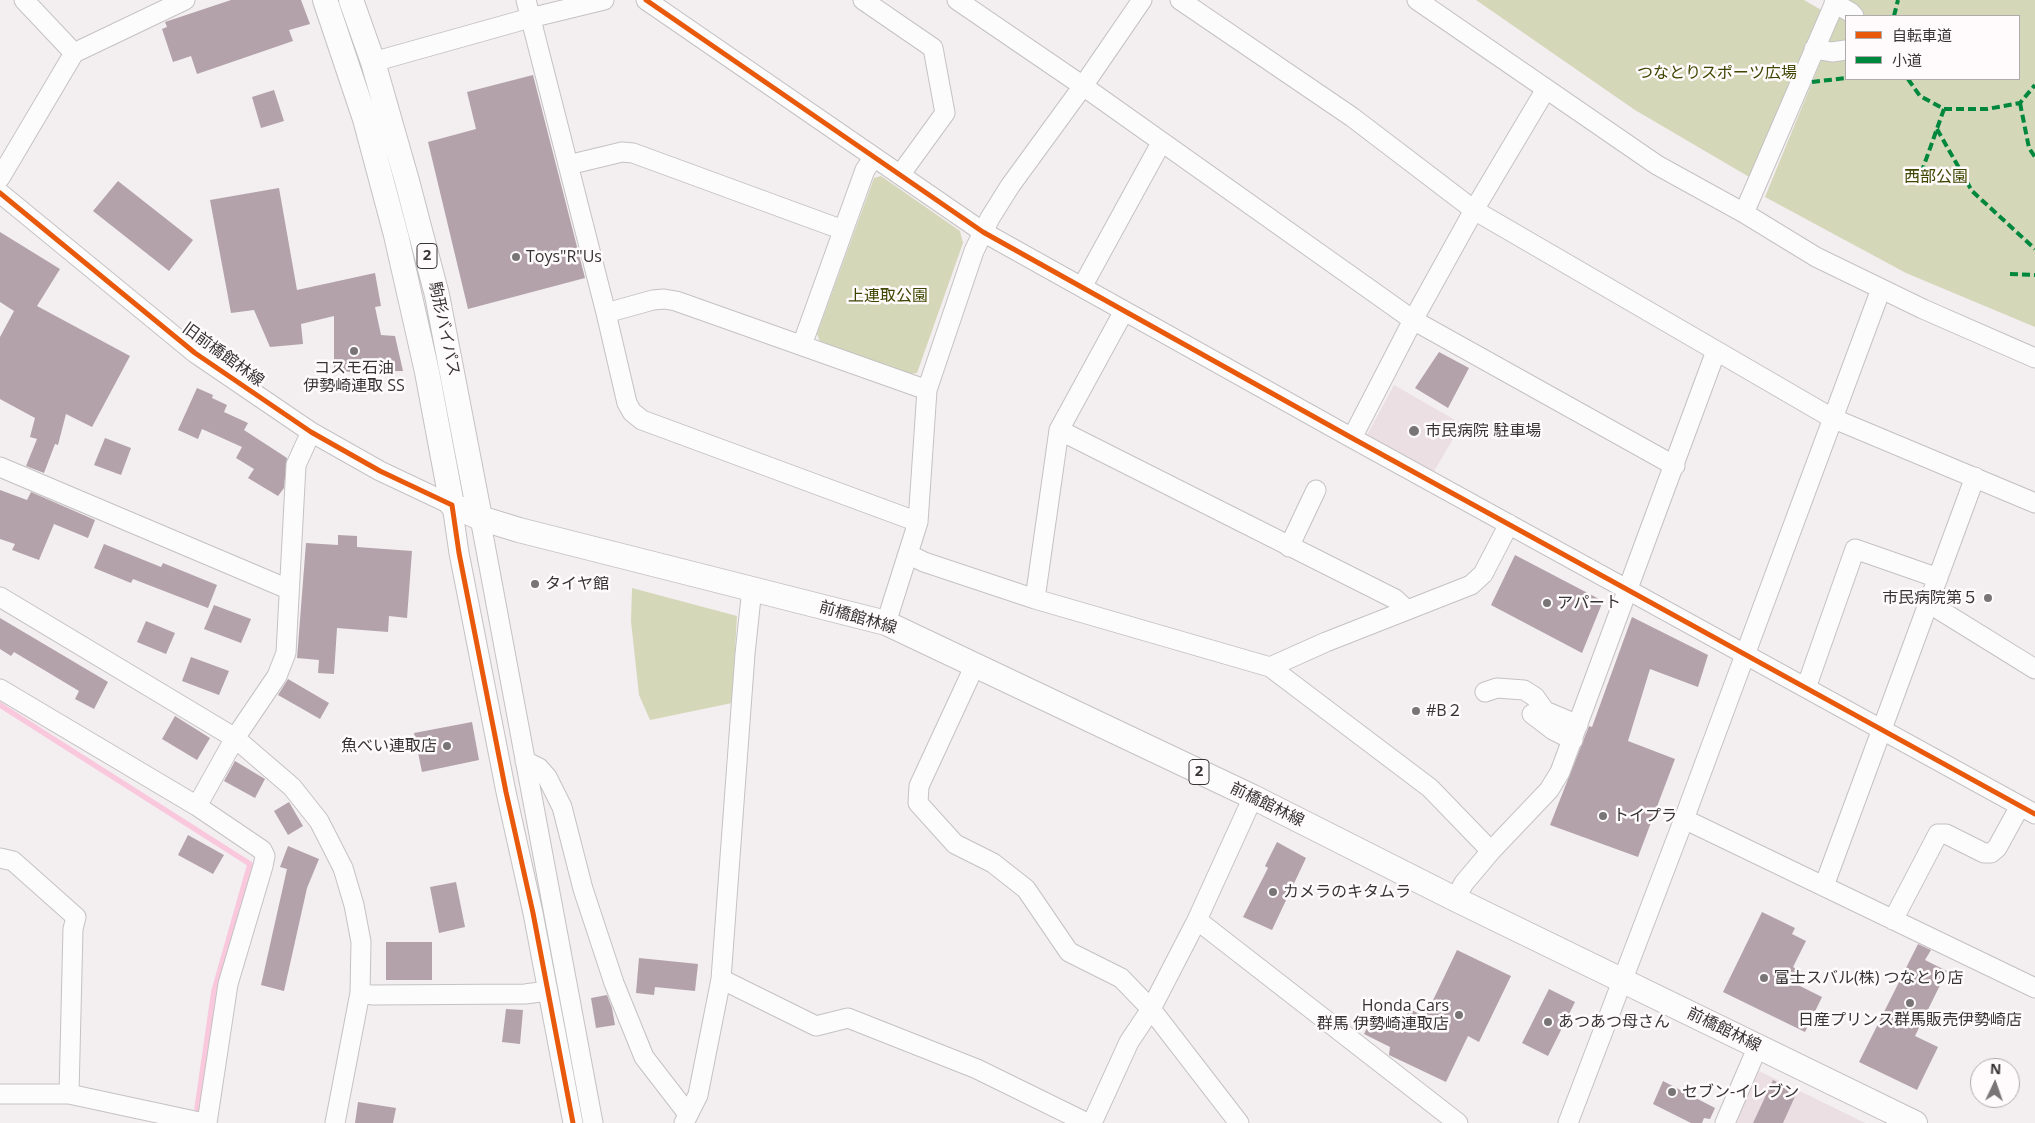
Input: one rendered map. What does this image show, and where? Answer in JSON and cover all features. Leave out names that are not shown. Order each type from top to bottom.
[{"type":"main road","name":"駒形バイパス","points":[[325,0],[365,119],[396,235],[429,382],[452,505]]},
{"type":"main road","name":"駒形バイパス","points":[[351,0],[373,62],[437,295],[480,518]]},
{"type":"main road","name":"前橋館林線","points":[[452,505],[480,518],[519,530],[886,623],[1252,797],[1455,899],[1915,1123]]},
{"type":"street","points":[[24,0],[74,53]]},
{"type":"street","points":[[0,178],[74,53],[185,0]]},
{"type":"street","points":[[373,62],[528,9],[604,0]]},
{"type":"street","points":[[646,0],[983,232],[2027,810],[1991,853],[1984,853],[1946,834],[1938,834],[1893,920]]},
{"type":"street","points":[[863,0],[933,48],[946,113],[900,175]]},
{"type":"street","points":[[957,0],[1083,86],[1413,320],[1675,466]]},
{"type":"street","points":[[886,623],[918,522],[927,390],[974,251],[1010,186],[1083,86],[1142,0]]},
{"type":"street","points":[[1180,0],[1352,117],[1474,210],[1832,418],[2035,502]]},
{"type":"street","points":[[1417,0],[1657,166],[1744,213],[1816,257],[1881,289],[2035,358]]},
{"type":"street","points":[[1744,213],[1835,2],[1853,15]]},
{"type":"street","points":[[528,9],[606,313],[627,404],[632,412],[642,420],[918,522]]},
{"type":"street","points":[[1814,49],[1832,52],[1845,50]]},
{"type":"street","points":[[1352,438],[1413,320],[1474,210],[1546,89]]},
{"type":"street","points":[[1082,287],[1161,143]]},
{"type":"street","points":[[568,165],[622,152],[633,152],[843,230]]},
{"type":"street","points":[[802,345],[864,170],[874,157]]},
{"type":"street","name":"旧前橋館林線","points":[[0,193],[195,353],[311,432],[380,471],[452,505]]},
{"type":"street","points":[[1568,1123],[1684,819],[1881,289]]},
{"type":"street","points":[[606,313],[664,299],[676,301],[927,390]]},
{"type":"street","points":[[1035,599],[1059,430],[1124,311]]},
{"type":"street","points":[[1455,899],[1464,883],[1491,851],[1549,790],[1560,772],[1675,466],[1716,351]]},
{"type":"street","points":[[1059,430],[1395,599],[1407,610]]},
{"type":"street","points":[[197,806],[235,738],[277,676],[286,654],[296,465],[311,432]]},
{"type":"street","points":[[0,467],[288,589]]},
{"type":"street","points":[[1824,886],[1930,604],[1975,477]]},
{"type":"street","points":[[1289,547],[1316,490]]},
{"type":"street","points":[[452,505],[461,563],[502,773],[533,913],[572,1123]]},
{"type":"street","points":[[480,518],[593,1123]]},
{"type":"street","points":[[1270,667],[1326,642],[1471,585],[1479,580],[1509,524]]},
{"type":"street","points":[[1806,688],[1854,549],[1938,578]]},
{"type":"street","points":[[908,554],[924,562],[1035,599],[1270,667],[1430,788],[1491,851]]},
{"type":"street","points":[[525,761],[539,768],[547,777],[562,807],[582,889],[614,983],[644,1057],[686,1118],[698,1095],[721,979],[745,654],[752,588]]},
{"type":"street","points":[[0,597],[235,738],[292,786],[319,821],[343,868],[354,905],[361,942],[360,993],[335,1123]]},
{"type":"street","points":[[1930,604],[2035,669]]},
{"type":"street","points":[[975,665],[919,786],[918,803],[955,844],[992,863],[1026,890],[1069,952],[1121,978],[1151,1010],[1239,1123]]},
{"type":"street","points":[[1485,692],[1498,688],[1512,688],[1534,717],[1576,733]]},
{"type":"street","points":[[0,689],[197,806],[262,850],[264,856],[228,984],[205,1123],[155,1118],[70,1094],[0,1094]]},
{"type":"street","points":[[1092,1123],[1129,1042],[1151,1010],[1197,920],[1252,797]]},
{"type":"street","points":[[1684,819],[2035,988]]},
{"type":"street","points":[[0,858],[13,862],[76,917],[74,930],[70,1094]]},
{"type":"street","points":[[1197,920],[1458,1123]]},
{"type":"street","points":[[721,979],[816,1026],[848,1018],[977,1070],[1087,1123]]},
{"type":"street","points":[[360,993],[372,995],[525,994],[548,991]]},
{"type":"street","points":[[1726,1123],[1758,1046]]},
{"type":"shaded area","name":"市民病院 駐車場","points":[[1394,385],[1462,424],[1433,473],[1366,437]]},
{"type":"shaded area","points":[[1757,1070],[1865,1123],[1736,1123]]},
{"type":"green space","name":"つなとりスポーツ広場","points":[[1476,0],[1804,0],[1823,11],[1751,178],[1635,110]]},
{"type":"green space","name":"西部公園","points":[[1846,0],[2035,0],[2035,327],[1906,273],[1765,197]]},
{"type":"green space","name":"上連取公園","points":[[881,176],[960,231],[963,243],[917,373],[910,374],[820,342],[817,334],[874,178]]},
{"type":"green space","points":[[632,588],[737,616],[732,703],[650,720],[639,695],[631,621]]},
{"type":"building","points":[[231,0],[301,0],[310,24],[289,30],[293,41],[197,74],[191,56],[173,62],[162,29],[167,27],[165,22]]},
{"type":"building","points":[[533,75],[585,278],[468,309],[428,142],[476,129],[467,92]]},
{"type":"building","points":[[274,90],[284,121],[261,128],[252,97]]},
{"type":"building","points":[[118,181],[193,240],[169,271],[93,211]]},
{"type":"building","points":[[279,188],[297,290],[375,273],[381,306],[375,307],[381,335],[395,336],[403,371],[334,372],[334,316],[301,324],[303,344],[270,347],[254,310],[231,313],[210,200]]},
{"type":"building","points":[[0,232],[60,269],[37,306],[130,356],[92,427],[66,414],[58,445],[55,444],[44,473],[26,466],[37,439],[30,437],[35,418],[0,399],[0,337],[14,311],[0,302]]},
{"type":"building","points":[[1439,352],[1469,368],[1448,408],[1415,388]]},
{"type":"building","points":[[197,388],[213,395],[212,398],[227,405],[224,412],[248,423],[244,430],[287,458],[284,488],[278,496],[248,478],[254,469],[236,458],[242,447],[202,429],[198,439],[178,430]]},
{"type":"building","points":[[105,438],[131,448],[121,475],[94,465]]},
{"type":"building","points":[[0,490],[27,500],[31,492],[95,520],[88,538],[54,524],[39,560],[12,550],[15,544],[0,539]]},
{"type":"building","points":[[338,535],[357,536],[357,547],[412,551],[407,618],[389,616],[388,632],[337,628],[334,674],[318,673],[319,660],[297,658],[306,543],[338,545]]},
{"type":"building","points":[[104,544],[161,567],[163,563],[217,585],[208,608],[133,579],[131,583],[94,568]]},
{"type":"building","name":"アパート","points":[[1515,555],[1603,601],[1582,653],[1491,605]]},
{"type":"building","points":[[214,605],[251,619],[241,643],[204,629]]},
{"type":"building","points":[[1632,617],[1708,655],[1698,687],[1650,669],[1628,741],[1675,759],[1638,857],[1550,825],[1589,726],[1592,727]]},
{"type":"building","points":[[0,618],[108,682],[94,709],[75,699],[79,691],[14,652],[11,656],[0,649]]},
{"type":"building","points":[[146,621],[175,633],[166,654],[137,642]]},
{"type":"building","points":[[191,657],[229,671],[219,695],[182,681]]},
{"type":"building","points":[[288,679],[329,703],[320,719],[278,695]]},
{"type":"building","points":[[175,716],[210,738],[197,760],[162,739]]},
{"type":"building","name":"魚べい連取店","points":[[472,722],[479,760],[422,772],[414,733]]},
{"type":"building","points":[[235,761],[265,779],[255,798],[224,781]]},
{"type":"building","points":[[289,802],[303,826],[288,835],[274,811]]},
{"type":"building","points":[[188,835],[224,855],[213,874],[178,855]]},
{"type":"building","name":"カメラのキタムラ","points":[[1277,842],[1306,858],[1272,930],[1243,917],[1268,868],[1265,866]]},
{"type":"building","points":[[288,846],[319,859],[307,888],[284,991],[261,985],[287,869],[280,867]]},
{"type":"building","points":[[456,882],[465,927],[439,933],[430,887]]},
{"type":"building","name":"富士スバル(株) つなとり店","points":[[1762,912],[1795,928],[1792,934],[1806,941],[1793,967],[1802,972],[1796,984],[1822,997],[1805,1032],[1723,992]]},
{"type":"building","points":[[386,942],[432,942],[432,980],[386,980]]},
{"type":"building","name":"日産プリンス群馬販売伊勢崎店","points":[[1918,944],[1931,950],[1925,960],[1947,971],[1915,1036],[1938,1047],[1917,1090],[1859,1062]]},
{"type":"building","name":"Honda Cars 群馬 伊勢崎連取店","points":[[1457,950],[1511,976],[1479,1042],[1468,1036],[1446,1082],[1389,1055],[1390,1047],[1364,1034],[1374,1013],[1401,1026],[1410,1009],[1425,1017]]},
{"type":"building","points":[[639,958],[698,964],[695,991],[655,987],[654,995],[636,993]]},
{"type":"building","name":"あつあつ母さん","points":[[1549,989],[1575,1002],[1548,1056],[1522,1043]]},
{"type":"building","points":[[607,995],[615,1025],[596,1028],[591,998]]},
{"type":"building","points":[[506,1009],[523,1010],[520,1044],[502,1042]]},
{"type":"building","points":[[1773,1080],[1797,1092],[1783,1123],[1753,1123]]},
{"type":"building","name":"セブン-イレブン","points":[[1663,1081],[1715,1108],[1710,1119],[1704,1118],[1702,1123],[1691,1123],[1653,1104]]},
{"type":"building","points":[[358,1102],[396,1108],[393,1123],[355,1123]]},
{"type":"waterway","points":[[0,705],[250,864],[214,991],[197,1109]]},
{"type":"marked path","points":[[1894,15],[1898,0]]},
{"type":"marked path","points":[[1812,82],[1845,78]]},
{"type":"marked path","points":[[1909,80],[1920,96],[1944,109],[1918,182]]},
{"type":"marked path","points":[[1944,109],[1987,109],[2020,103],[2035,85]]},
{"type":"marked path","points":[[2020,103],[2029,148],[2035,157]]},
{"type":"marked path","points":[[1937,129],[1972,191],[2035,249]]},
{"type":"marked path","points":[[2010,274],[2035,275]]},
{"type":"cycle path","points":[[646,0],[983,232],[1352,438],[2035,814]]},
{"type":"cycle path","points":[[0,193],[195,353],[311,432],[380,471],[452,505],[459,553],[506,792],[533,913],[573,1123]]},
{"type":"place","name":"Toys\"R\"Us","points":[[516,257]]},
{"type":"place","name":"コスモ石油 伊勢崎連取 SS","points":[[354,351]]},
{"type":"place","name":"市民病院 駐車場","points":[[1414,431]]},
{"type":"place","name":"タイヤ館","points":[[535,584]]},
{"type":"place","name":"市民病院第５","points":[[1988,598]]},
{"type":"place","name":"アパート","points":[[1547,603]]},
{"type":"place","name":"#B２","points":[[1416,711]]},
{"type":"place","name":"魚べい連取店","points":[[447,746]]},
{"type":"place","name":"トイプラ","points":[[1603,816]]},
{"type":"place","name":"カメラのキタムラ","points":[[1273,892]]},
{"type":"place","name":"富士スバル(株) つなとり店","points":[[1764,978]]},
{"type":"place","name":"日産プリンス群馬販売伊勢崎店","points":[[1910,1003]]},
{"type":"place","name":"Honda Cars 群馬 伊勢崎連取店","points":[[1459,1015]]},
{"type":"place","name":"あつあつ母さん","points":[[1548,1022]]},
{"type":"place","name":"セブン-イレブン","points":[[1672,1092]]}]
